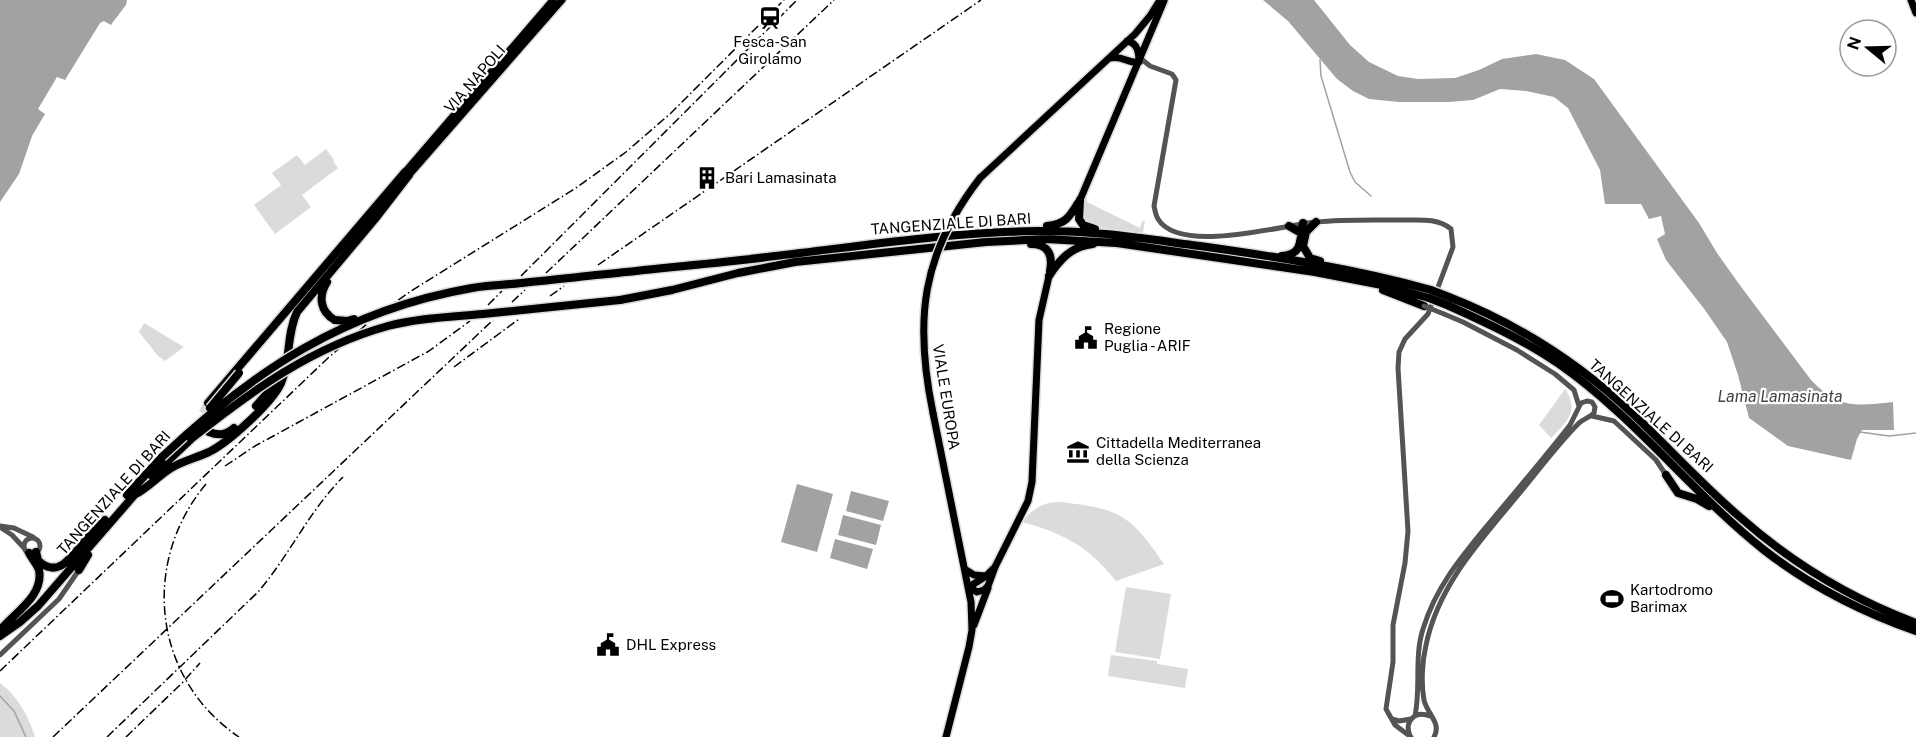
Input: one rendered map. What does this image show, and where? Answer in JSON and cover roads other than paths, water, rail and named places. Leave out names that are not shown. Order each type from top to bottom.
[{"type":"highway","points":[[380,313],[372,312],[347,321],[335,320],[322,306],[322,293],[324,287],[380,220],[407,173]]},
{"type":"highway","points":[[162,457],[213,405],[372,218],[407,173]]},
{"type":"highway","points":[[208,403],[407,173]]},
{"type":"highway","points":[[134,495],[170,468],[219,446],[236,433],[273,396],[284,376],[291,328],[297,312],[371,224],[407,173]]},
{"type":"highway","points":[[1049,276],[1052,259],[1048,250],[1041,245],[1026,243],[1015,236],[1032,227],[1058,225],[1071,215],[1080,200]]},
{"type":"highway","points":[[1080,200],[1078,215],[1083,225],[1094,229],[1141,234],[1160,241]]},
{"type":"highway","points":[[1289,226],[1303,230],[1316,222]]},
{"type":"highway","points":[[1247,253],[1289,255],[1297,250],[1301,243],[1303,230]]},
{"type":"highway","points":[[1303,230],[1303,242],[1307,254],[1315,260],[1329,262],[1337,268]]},
{"type":"highway","name":"TANGENZIALE DI BARI","points":[[1,632],[33,603],[162,457],[230,396],[306,346],[344,327],[418,301],[472,288],[775,256],[856,245],[1086,232],[1247,253],[1370,274],[1428,298]]},
{"type":"highway","name":"TANGENZIALE DI BARI","points":[[1,632],[20,622],[38,606],[134,495],[191,439],[255,390],[315,354],[366,333],[422,320],[620,300],[795,262],[1015,236],[1117,243],[1343,277],[1448,301],[1513,326],[1542,342],[1576,366],[1632,413],[1739,517],[1768,541],[1804,567],[1858,597],[1916,623]]},
{"type":"highway","points":[[1049,276],[1061,259],[1078,247],[1094,244],[1111,246],[1117,243]]},
{"type":"highway","name":"TANGENZIALE DI BARI","points":[[1448,301],[1559,364],[1598,394],[1764,550],[1800,575],[1862,609],[1916,632]]},
{"type":"highway","points":[[209,432],[217,435],[229,432],[280,380],[315,354]]},
{"type":"highway","points":[[1666,475],[1678,493],[1705,502],[1727,523],[1735,525]]},
{"type":"highway","points":[[78,570],[116,515]]},
{"type":"highway","points":[[30,551],[41,564],[49,567],[63,565],[96,526],[105,520]]},
{"type":"highway","points":[[1,632],[26,605],[36,590],[39,570],[30,551]]},
{"type":"main road","name":"VIA NAPOLI","points":[[407,173],[553,0]]},
{"type":"main road","name":"VIA NAPOLI","points":[[407,173],[562,0]]},
{"type":"main road","name":"VIALE EUROPA","points":[[946,737],[969,647],[972,630],[971,600],[925,371],[924,309],[930,273],[948,226],[981,178],[1127,41],[1162,0]]},
{"type":"main road","points":[[1080,200],[1139,62],[1162,0]]},
{"type":"main road","points":[[1911,0],[1916,13]]},
{"type":"main road","points":[[1130,80],[1131,67],[1126,49],[1127,41],[1137,48],[1139,62]]},
{"type":"main road","points":[[1108,59],[1117,56],[1139,62]]},
{"type":"main road","points":[[972,630],[995,567],[1030,493],[1039,320],[1049,276]]},
{"type":"main road","points":[[987,590],[977,592],[969,587],[995,567]]},
{"type":"main road","points":[[966,570],[974,575],[986,576]]},
{"type":"main road","points":[[971,600],[987,590]]},
{"type":"street","points":[[1139,62],[1172,74],[1176,80],[1155,203],[1156,214],[1161,223],[1176,232],[1219,237],[1289,226]]},
{"type":"street","points":[[1316,222],[1432,221],[1445,224],[1451,229],[1453,236],[1453,247],[1428,315],[1410,333],[1399,352],[1398,368],[1408,531],[1405,563],[1393,625],[1393,662],[1386,710],[1389,717],[1410,737]]},
{"type":"street","points":[[1428,298],[1444,314],[1517,350],[1555,374],[1574,390],[1583,416],[1614,421],[1656,460],[1666,475]]},
{"type":"street","points":[[1410,737],[1408,728],[1417,705],[1418,659],[1422,634],[1437,593],[1573,430],[1590,416],[1595,409],[1592,402],[1583,401],[1560,439],[1474,546]]},
{"type":"street","points":[[0,526],[30,551]]},
{"type":"street","points":[[0,526],[14,528],[34,538],[40,544],[39,549],[30,551]]},
{"type":"street","points":[[30,551],[26,541],[34,538]]},
{"type":"street","points":[[1434,737],[1436,723],[1424,699],[1425,648],[1433,617],[1459,564]]},
{"type":"street","points":[[0,655],[59,600],[78,570]]},
{"type":"street","points":[[1389,717],[1399,721],[1423,714],[1431,717]]},
{"type":"water","points":[[0,0],[127,0],[126,5],[111,25],[104,21],[100,23],[65,80],[57,77],[38,109],[45,114],[32,136],[19,174],[0,202]]},
{"type":"water","name":"Lama Lamasinata","points":[[1263,0],[1314,0],[1350,45],[1369,62],[1398,76],[1418,79],[1455,78],[1502,59],[1536,54],[1565,60],[1594,79],[1699,223],[1739,284],[1811,380],[1839,401],[1858,404],[1893,402],[1894,430],[1862,430],[1851,460],[1788,446],[1749,418],[1727,342],[1666,260],[1657,239],[1665,234],[1661,216],[1649,219],[1641,204],[1605,204],[1600,170],[1568,108],[1554,97],[1526,91],[1500,89],[1473,100],[1449,102],[1399,102],[1369,99],[1337,79],[1288,21]]},
{"type":"water","points":[[797,484],[833,494],[817,552],[781,542]]},
{"type":"water","points":[[851,491],[889,501],[883,521],[846,511]]},
{"type":"water","points":[[843,515],[881,525],[876,545],[838,535]]},
{"type":"water","points":[[835,539],[873,549],[867,569],[830,558]]},
{"type":"waterway","points":[[1320,60],[1321,76],[1350,172],[1355,182],[1371,196]]},
{"type":"waterway","name":"Lama Lamasinata","points":[[1860,432],[1889,436],[1916,433]]},
{"type":"waterway","points":[[0,696],[14,711],[26,737]]},
{"type":"tunnel","points":[[203,425],[202,414],[208,403]]},
{"type":"railway","points":[[0,671],[328,358],[376,316],[411,291],[576,188],[626,152],[671,113],[784,0]]},
{"type":"railway","points":[[521,276],[797,0]]},
{"type":"railway","points":[[546,273],[834,0]]},
{"type":"railway","points":[[598,265],[981,0]]},
{"type":"railway","points":[[550,296],[564,286]]},
{"type":"railway","points":[[512,302],[525,290]]},
{"type":"railway","points":[[488,305],[502,291]]},
{"type":"railway","points":[[454,367],[519,319]]},
{"type":"railway","points":[[53,737],[493,320]]},
{"type":"railway","points":[[225,466],[255,446],[429,351],[470,321]]},
{"type":"railway","points":[[107,737],[258,592],[280,564],[320,504],[343,477]]},
{"type":"railway","points":[[206,484],[185,515],[171,549],[165,583],[166,618],[173,652],[188,684],[210,713],[239,737]]},
{"type":"railway","points":[[126,737],[200,663]]},
{"type":"place","name":"Fesca-San Girolamo","points":[[770,18]]},
{"type":"place","name":"Bari Lamasinata","points":[[707,178]]},
{"type":"place","name":"Regione Puglia - ARIF","points":[[1086,338]]},
{"type":"place","name":"Cittadella Mediterranea della Scienza","points":[[1078,452]]},
{"type":"place","name":"Kartodromo Barimax","points":[[1612,599]]},
{"type":"place","name":"DHL Express","points":[[608,645]]}]
